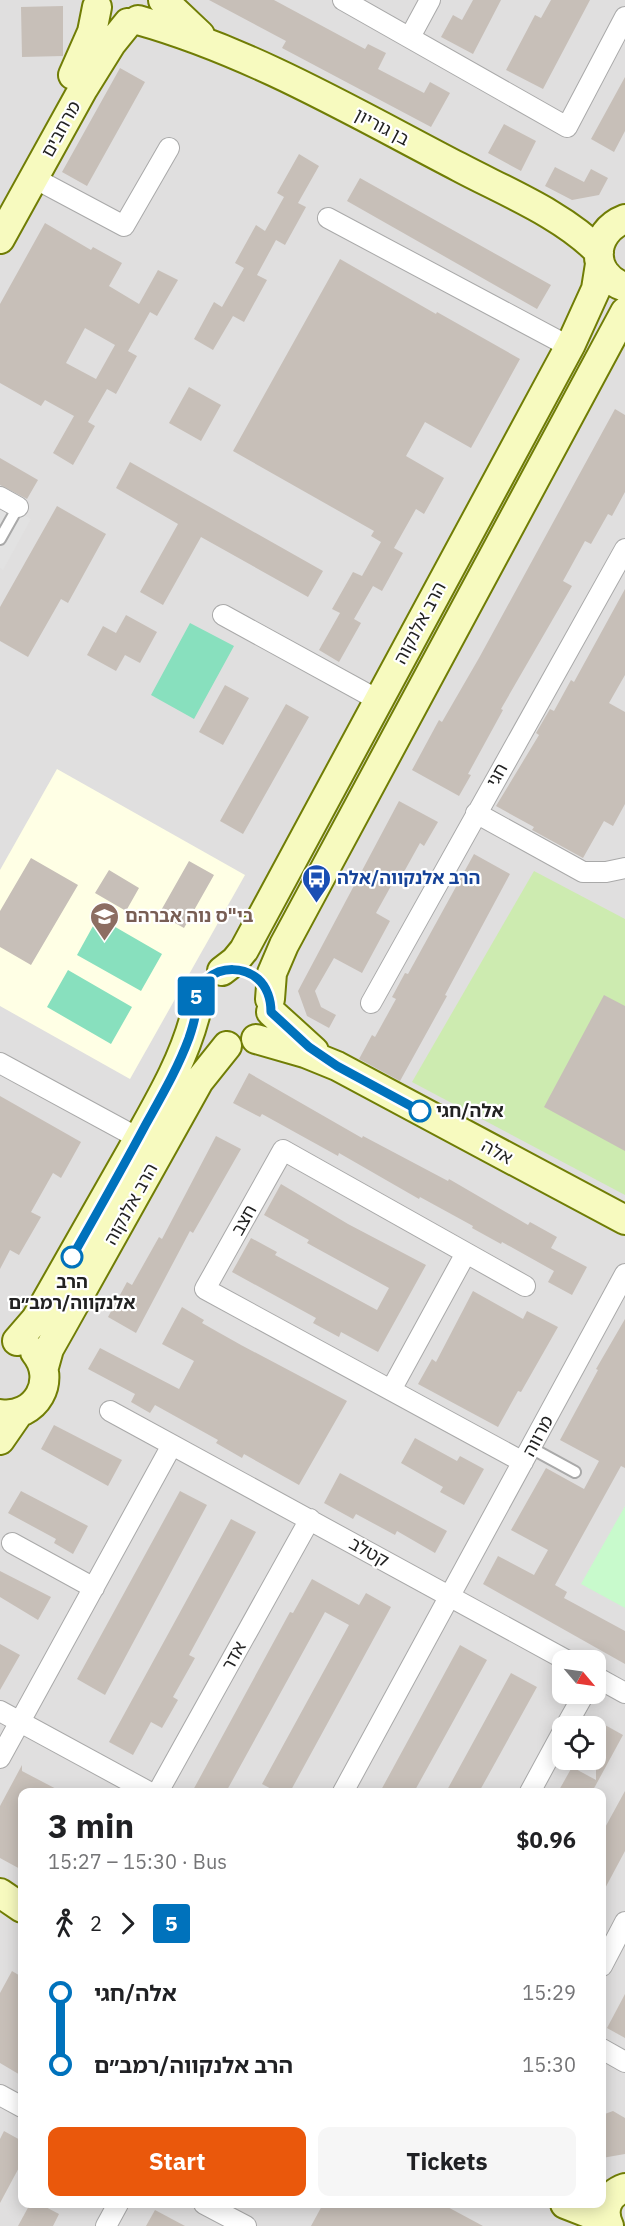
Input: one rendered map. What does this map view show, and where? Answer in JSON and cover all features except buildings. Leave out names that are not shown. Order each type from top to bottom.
[{"type":"main road","name":"בן גוריון","points":[[164,0],[191,28],[213,45]]},
{"type":"main road","name":"בן גוריון","points":[[95,3],[110,20],[140,14],[173,30],[263,66],[548,214],[612,233]]},
{"type":"main road","name":"מרחבים","points":[[0,209],[79,64],[92,32],[95,3]]},
{"type":"main road","name":"מרחבים","points":[[0,239],[99,61],[140,14]]},
{"type":"main road","points":[[612,233],[612,280],[625,287]]},
{"type":"main road","name":"הרב אלנקוה","points":[[222,971],[244,950],[570,347],[596,289],[612,233]]},
{"type":"main road","name":"הרב אלנקוה","points":[[270,1005],[272,973],[284,945],[625,312]]},
{"type":"main road","points":[[590,376],[625,336]]},
{"type":"main road","points":[[240,970],[252,974],[261,982],[270,1005],[264,1030],[256,1039],[245,1044],[227,1046],[216,1043],[199,1027],[195,1016],[195,999],[199,988],[211,976],[222,971],[240,970]]},
{"type":"main road","name":"אלה","points":[[270,1005],[309,1047],[337,1066]]},
{"type":"main road","name":"הרב אלנקוה","points":[[4,1341],[36,1318],[138,1138],[179,1060],[189,1038],[195,1016]]},
{"type":"main road","name":"אלה","points":[[256,1039],[305,1053],[337,1066],[625,1220]]},
{"type":"main road","name":"הרב אלנקוה","points":[[9,1414],[35,1403],[41,1395],[45,1376],[44,1367],[62,1326],[189,1099],[206,1072],[227,1046]]},
{"type":"main road","points":[[4,1341],[34,1350],[44,1367]]},
{"type":"main road","points":[[0,1440],[9,1414]]},
{"type":"main road","points":[[0,1893],[18,1905]]},
{"type":"main road","points":[[0,1908],[18,1916]]},
{"type":"street","points":[[343,0],[567,128],[625,17]]},
{"type":"street","points":[[410,37],[430,0]]},
{"type":"street","points":[[33,178],[124,226],[169,148]]},
{"type":"street","points":[[328,218],[570,347]]},
{"type":"street","points":[[0,497],[18,507]]},
{"type":"street","name":"חגי","points":[[371,1003],[625,549]]},
{"type":"street","points":[[223,615],[378,700]]},
{"type":"street","points":[[476,813],[583,872],[606,872],[625,868]]},
{"type":"street","points":[[0,1063],[138,1138]]},
{"type":"street","name":"חצב","points":[[525,1286],[283,1150],[205,1289],[391,1390],[527,1455]]},
{"type":"street","points":[[391,1390],[466,1253]]},
{"type":"street","name":"מרווה","points":[[345,1788],[625,1274]]},
{"type":"street","name":"קטלב","points":[[110,1411],[552,1652]]},
{"type":"street","points":[[0,1758],[172,1445]]},
{"type":"street","name":"אדר","points":[[160,1788],[310,1519]]},
{"type":"street","points":[[12,1544],[93,1588]]},
{"type":"street","points":[[606,1683],[625,1693]]},
{"type":"street","points":[[0,1712],[142,1788]]},
{"type":"street","points":[[532,1788],[552,1751]]},
{"type":"street","points":[[606,1958],[625,1922]]},
{"type":"street","points":[[606,2051],[625,2062]]},
{"type":"street","points":[[0,2094],[18,2105]]},
{"type":"street","points":[[106,2226],[116,2208]]},
{"type":"street","points":[[212,2208],[246,2226]]},
{"type":"lane","points":[[0,539],[18,507]]},
{"type":"lane","points":[[527,1455],[575,1472]]},
{"type":"shaded area","points":[[0,0],[625,0],[625,2226],[0,2226]]},
{"type":"shaded area","points":[[0,502],[31,519],[3,570],[0,568]]},
{"type":"shaded area","name":"בי\"ס נוה אברהם","points":[[57,769],[245,875],[130,1079],[0,1006],[0,870]]},
{"type":"green space","points":[[190,623],[234,646],[194,719],[151,695]]},
{"type":"green space","points":[[534,871],[625,919],[625,1195],[412,1082]]},
{"type":"green space","points":[[98,917],[162,954],[141,991],[77,955]]},
{"type":"green space","points":[[68,970],[132,1007],[111,1044],[47,1007]]},
{"type":"green space","points":[[625,1506],[625,1608],[581,1584]]},
{"type":"bus line","name":"5","points":[[72,1257],[179,1060],[189,1038],[199,988],[216,973],[234,969],[252,974],[265,987],[270,999],[271,1012],[309,1047],[337,1066],[420,1111]]},
{"type":"place","name":"הרב אלנקווה/אלה","points":[[316,904]]},
{"type":"place","name":"בי\"ס נוה אברהם","points":[[104,942]]},
{"type":"place","name":"אלה/חגי","points":[[420,1111]]},
{"type":"place","name":"הרב אלנקווה/רמב״ם","points":[[72,1257]]}]
